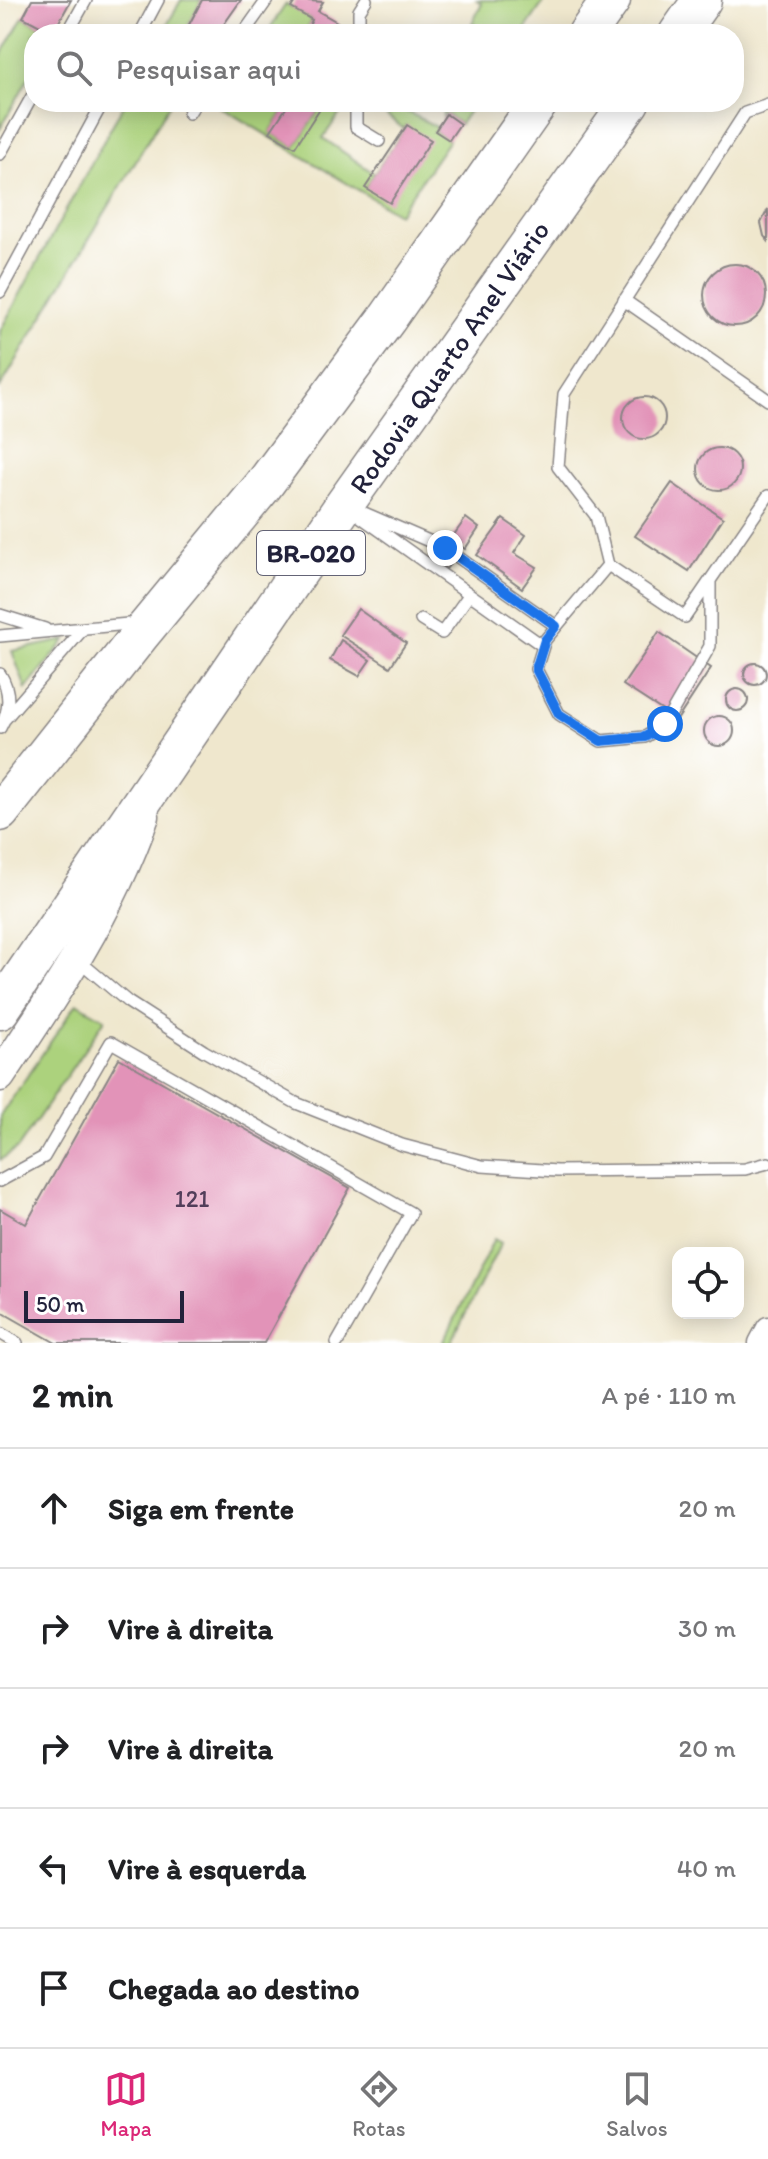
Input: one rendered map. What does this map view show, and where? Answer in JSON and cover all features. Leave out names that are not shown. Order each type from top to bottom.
[{"type":"highway","points":[[594,24],[611,0]]},
{"type":"highway","points":[[685,24],[702,0]]},
{"type":"highway","name":"BR-020","points":[[0,812],[151,621],[263,486],[387,319],[532,112]]},
{"type":"highway","name":"Rodovia Quarto Anel Viário","points":[[0,1010],[344,505],[623,112]]},
{"type":"street","points":[[0,1076],[77,958],[120,880],[158,777]]},
{"type":"street","points":[[760,1343],[768,1328]]},
{"type":"lane","points":[[73,24],[86,0]]},
{"type":"lane","points":[[145,24],[158,0]]},
{"type":"lane","points":[[250,24],[267,0]]},
{"type":"lane","points":[[359,24],[359,11],[366,0]]},
{"type":"lane","points":[[768,105],[745,113],[564,394],[558,467],[596,516],[608,565],[685,617],[768,496]]},
{"type":"lane","points":[[0,154],[24,111]]},
{"type":"lane","points":[[0,292],[98,112]]},
{"type":"lane","points":[[356,112],[356,127],[379,141]]},
{"type":"lane","points":[[624,300],[768,400]]},
{"type":"lane","points":[[344,505],[543,646]]},
{"type":"lane","points":[[344,505],[445,548],[556,626]]},
{"type":"lane","points":[[608,565],[545,640],[536,669],[559,714],[601,741],[645,737],[665,724],[710,646],[710,580]]},
{"type":"lane","points":[[421,620],[442,633],[469,595]]},
{"type":"lane","points":[[0,615],[53,631]]},
{"type":"lane","points":[[0,636],[151,621]]},
{"type":"lane","points":[[3,723],[84,628]]},
{"type":"lane","points":[[0,674],[6,685],[8,701],[3,723]]},
{"type":"lane","points":[[77,958],[128,1002],[204,1051],[296,1103],[402,1145],[482,1166],[557,1171],[745,1169],[768,1163]]},
{"type":"lane","points":[[0,1181],[44,1157],[111,1042],[411,1213],[337,1343]]},
{"type":"lane","points":[[0,1333],[17,1343]]},
{"type":"green space","points":[[181,0],[202,0],[189,24],[168,24]]},
{"type":"green space","points":[[477,0],[545,0],[529,24],[474,24],[482,4]]},
{"type":"green space","points":[[286,4],[312,20],[310,24],[273,24]]},
{"type":"green space","points":[[23,17],[36,24],[24,24],[24,86],[0,129],[0,58]]},
{"type":"green space","points":[[120,112],[165,112],[0,388],[0,331]]},
{"type":"green space","points":[[229,112],[283,112],[270,132],[295,147],[318,112],[341,112],[323,138],[375,174],[407,125],[404,129],[383,112],[408,112],[437,127],[435,131],[449,140],[398,214]]},
{"type":"green space","points":[[443,112],[468,112],[460,124],[446,114],[443,118]]},
{"type":"green space","points":[[66,640],[26,689],[12,651]]},
{"type":"green space","points":[[77,1003],[105,1019],[18,1148],[0,1160],[0,1116]]},
{"type":"green space","points":[[494,1239],[501,1243],[451,1343],[443,1343]]},
{"type":"building","points":[[32,0],[71,0],[58,24],[36,24],[23,17]]},
{"type":"building","points":[[202,0],[241,0],[224,24],[189,24]]},
{"type":"building","points":[[296,0],[323,2],[318,11],[339,23],[310,24],[312,20],[291,8]]},
{"type":"building","points":[[283,112],[318,112],[295,147],[270,132]]},
{"type":"building","points":[[446,114],[460,124],[449,140],[435,131]]},
{"type":"building","points":[[407,125],[431,140],[390,203],[365,188]]},
{"type":"building","points":[[768,209],[768,241],[761,223]]},
{"type":"building","points":[[735,264],[757,273],[766,295],[757,317],[735,326],[713,317],[704,295],[713,273]]},
{"type":"building","points":[[644,397],[659,403],[665,418],[659,433],[644,439],[629,433],[623,418],[629,403]]},
{"type":"building","points":[[719,448],[734,454],[740,469],[734,484],[719,490],[704,484],[698,469],[704,454]]},
{"type":"building","points":[[672,483],[723,518],[689,571],[635,536]]},
{"type":"building","points":[[466,518],[479,528],[465,549],[451,539]]},
{"type":"building","points":[[503,519],[526,535],[514,553],[537,567],[522,588],[477,555]]},
{"type":"building","points":[[444,554],[453,560],[446,569],[438,562]]},
{"type":"building","points":[[358,609],[406,643],[390,667],[340,635]]},
{"type":"building","points":[[659,632],[711,668],[677,720],[623,685]]},
{"type":"building","points":[[341,640],[370,660],[359,676],[330,660]]},
{"type":"building","points":[[755,663],[763,666],[766,674],[763,682],[755,685],[747,682],[744,674],[747,666]]},
{"type":"building","points":[[737,689],[745,692],[748,700],[745,708],[737,711],[729,708],[726,700],[729,692]]},
{"type":"building","points":[[719,716],[730,720],[734,731],[730,742],[719,746],[708,742],[704,731],[708,720]]},
{"type":"building","points":[[119,1058],[350,1188],[264,1343],[56,1343],[0,1311],[0,1209],[26,1224]]},
{"type":"route","points":[[445,548],[556,626],[545,640],[536,669],[559,714],[601,741],[645,737],[665,724]]}]
